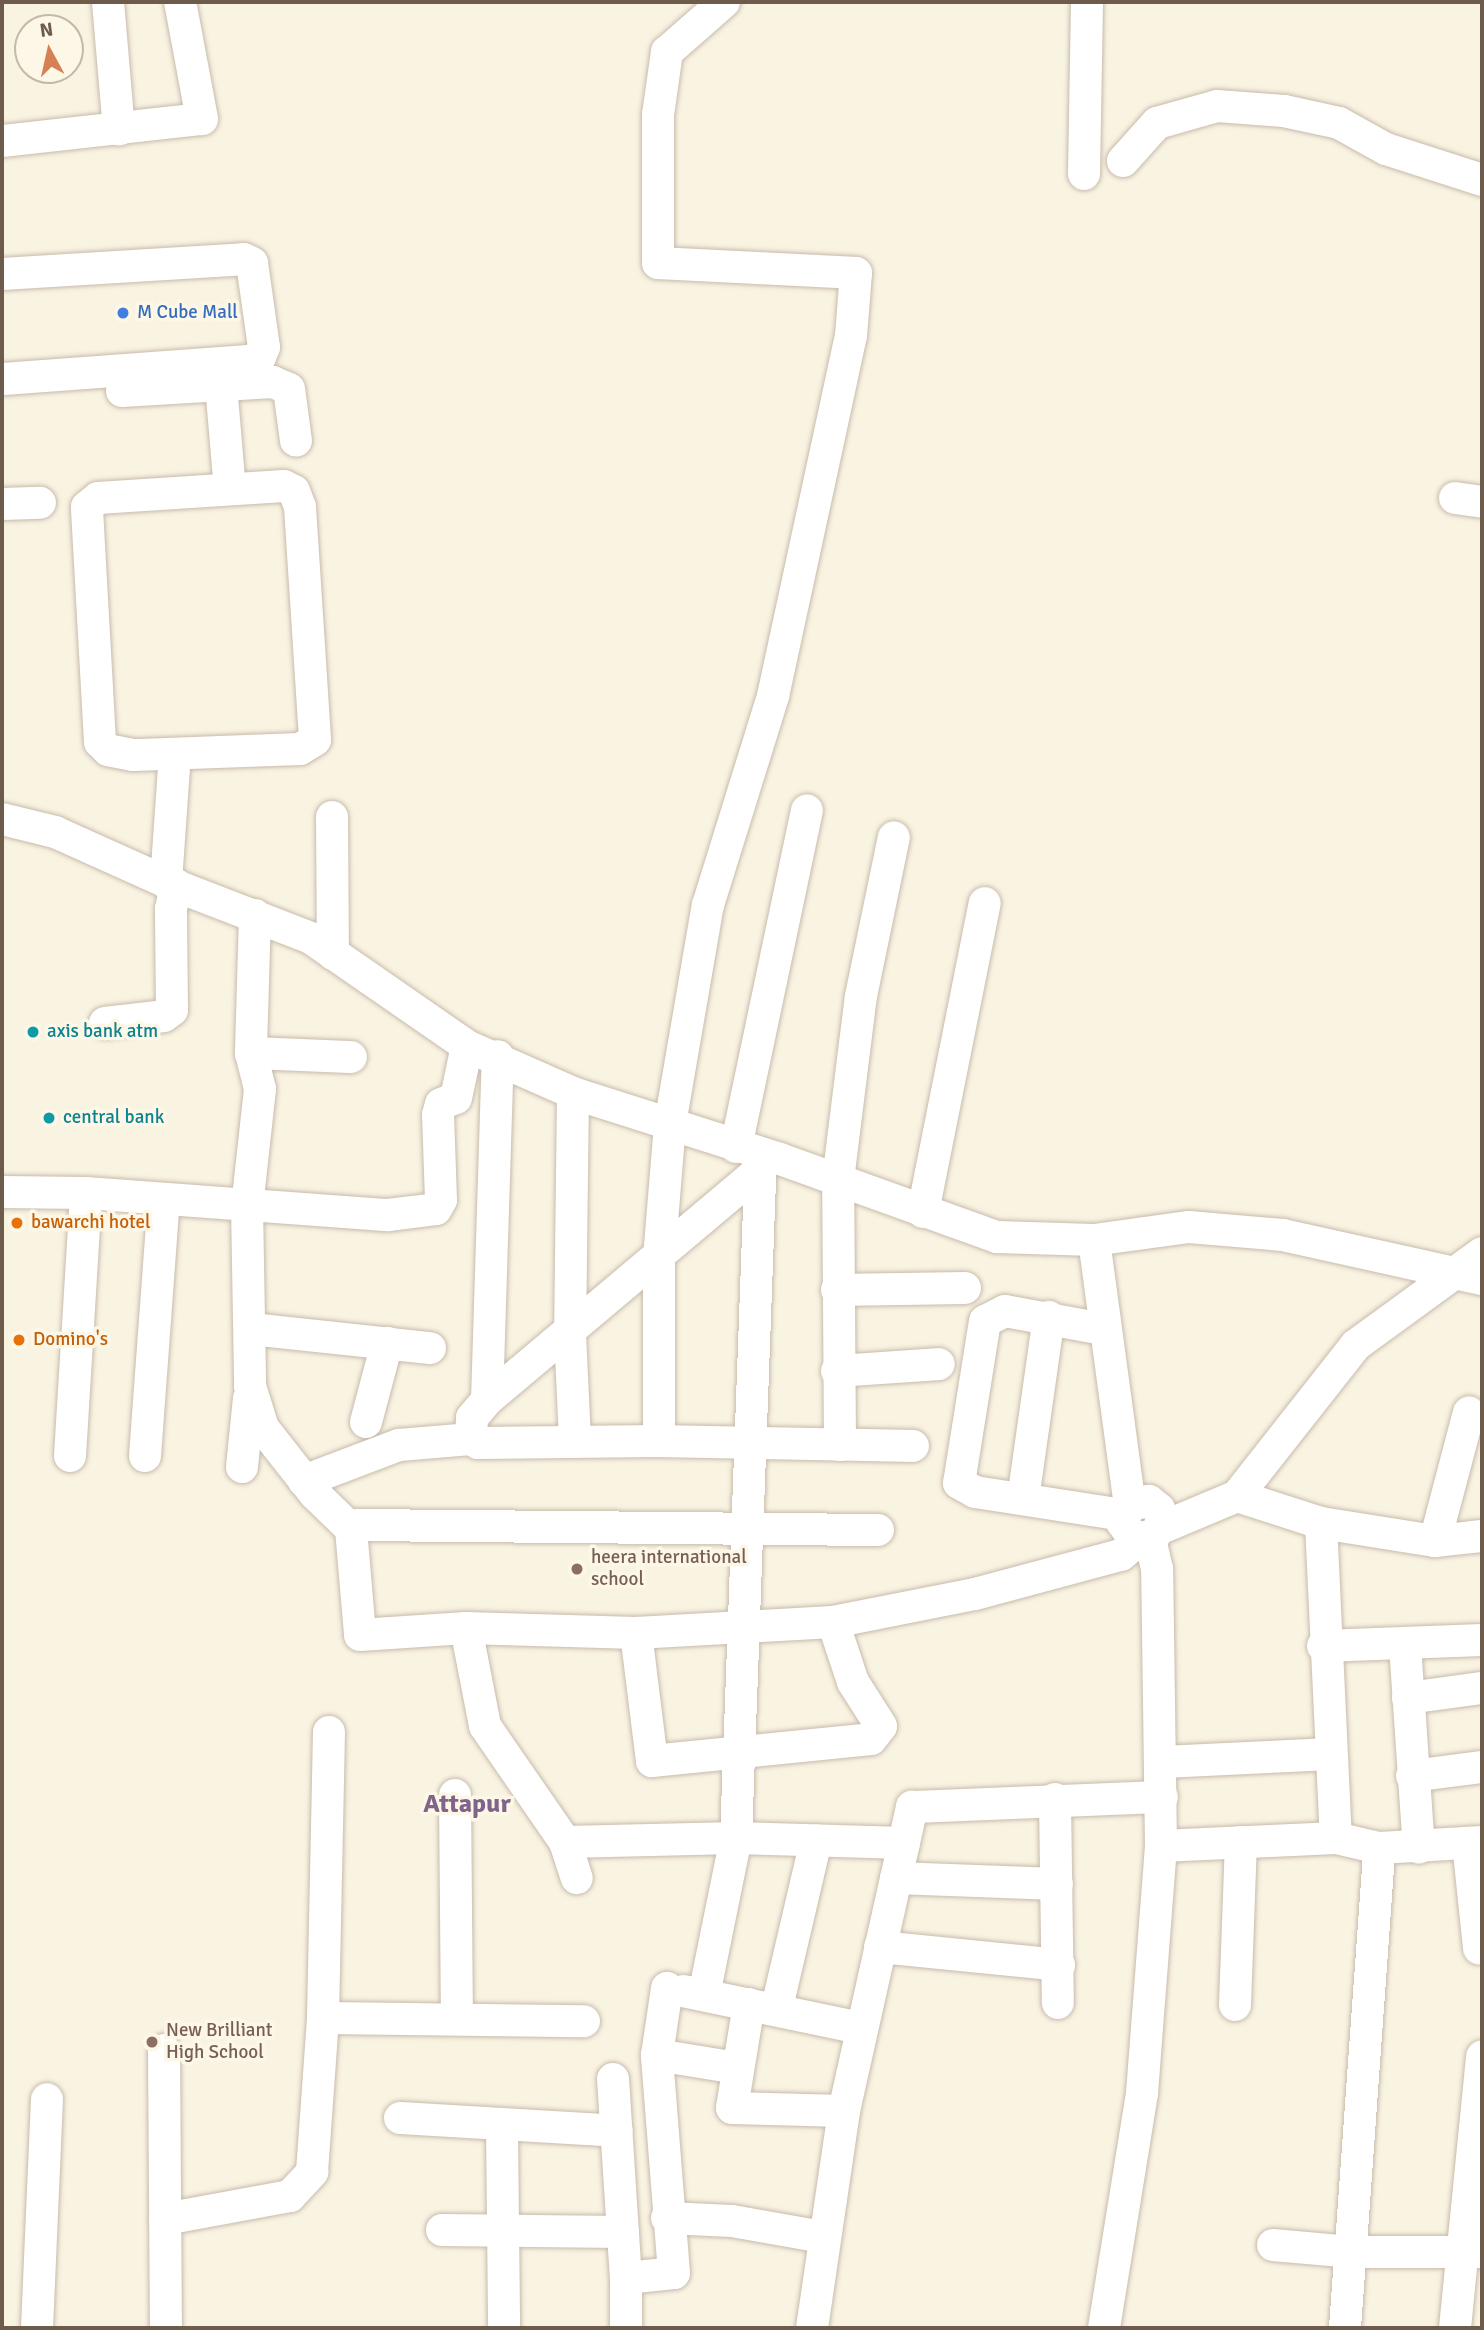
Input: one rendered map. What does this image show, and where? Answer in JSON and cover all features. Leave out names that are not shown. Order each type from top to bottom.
[{"type":"street","points":[[108,2],[119,130]]},
{"type":"street","points":[[2,141],[202,119],[180,2]]},
{"type":"street","points":[[659,1441],[659,1258],[670,1124],[708,905],[773,696],[851,336],[856,273],[658,263],[658,115],[667,52],[724,2]]},
{"type":"street","points":[[1084,174],[1087,2]]},
{"type":"street","points":[[1123,161],[1157,123],[1217,106],[1284,110],[1339,123],[1386,149],[1482,180]]},
{"type":"street","points":[[2,274],[244,259],[252,264],[264,347],[260,357],[249,360],[2,379]]},
{"type":"street","points":[[2,399],[273,382],[289,389],[296,441]]},
{"type":"street","points":[[221,385],[229,478]]},
{"type":"street","points":[[284,486],[294,491],[300,507],[315,740],[300,749],[174,754],[133,755],[108,750],[100,742],[87,507],[98,498],[284,486]]},
{"type":"street","points":[[2,504],[40,503]]},
{"type":"street","points":[[105,1023],[164,1016],[172,1010],[174,754]]},
{"type":"street","points":[[704,1995],[736,1838],[747,1630],[752,1157],[807,810]]},
{"type":"street","points":[[332,817],[333,954]]},
{"type":"street","points":[[2,819],[55,832],[171,884],[311,937],[467,1046],[498,1056],[573,1093],[670,1124],[752,1157],[838,1180],[997,1237],[1094,1240],[1189,1227],[1256,1233],[1469,1276]]},
{"type":"street","points":[[840,1445],[836,1371],[838,1180],[861,996],[894,837]]},
{"type":"street","points":[[923,1212],[985,903]]},
{"type":"street","points":[[242,1467],[250,1386],[247,1206],[260,1089],[251,1053],[255,915]]},
{"type":"street","points":[[2,1192],[86,1194],[388,1214],[436,1209],[441,1200],[438,1115],[442,1104],[456,1098],[467,1046]]},
{"type":"street","points":[[251,1053],[351,1057]]},
{"type":"street","points":[[487,1400],[498,1056]]},
{"type":"street","points":[[573,1093],[570,1334],[575,1442]]},
{"type":"street","points":[[471,1439],[472,1418],[487,1400],[659,1258],[752,1157]]},
{"type":"street","points":[[70,1456],[86,1194]]},
{"type":"street","points":[[145,1456],[164,1200]]},
{"type":"street","points":[[1094,1240],[1103,1329],[1140,1525],[1157,1569],[1163,1762],[1161,1846],[1142,2093],[1104,2328]]},
{"type":"street","points":[[1237,1496],[1356,1345],[1469,1276],[1482,1253]]},
{"type":"street","points":[[838,1290],[964,1289]]},
{"type":"street","points":[[1103,1329],[1005,1311],[985,1321],[959,1483],[975,1492],[1023,1499],[1140,1525],[1237,1496],[1321,1523],[1434,1541],[1482,1536]]},
{"type":"street","points":[[1023,1499],[1049,1317]]},
{"type":"street","points":[[251,1329],[430,1348]]},
{"type":"street","points":[[366,1422],[387,1343]]},
{"type":"street","points":[[836,1371],[939,1364]]},
{"type":"street","points":[[250,1386],[263,1428],[304,1481],[351,1529],[360,1635],[466,1628],[636,1633],[747,1630],[833,1622],[975,1594],[1121,1555],[1140,1525]]},
{"type":"street","points":[[1434,1541],[1469,1412]]},
{"type":"street","points":[[304,1481],[399,1445],[471,1439],[478,1443],[659,1441],[913,1447]]},
{"type":"street","points":[[1321,1523],[1323,1646],[1336,1838]]},
{"type":"street","points":[[351,1529],[358,1525],[877,1530]]},
{"type":"street","points":[[636,1633],[652,1761],[739,1755],[871,1739],[881,1727],[853,1682],[833,1622]]},
{"type":"street","points":[[466,1628],[485,1726],[565,1842],[577,1878]]},
{"type":"street","points":[[1323,1646],[1482,1640]]},
{"type":"street","points":[[1405,1645],[1419,1848]]},
{"type":"street","points":[[1408,1698],[1482,1688]]},
{"type":"street","points":[[165,2219],[290,2196],[312,2172],[323,2018],[329,1732]]},
{"type":"street","points":[[1163,1762],[1331,1754]]},
{"type":"street","points":[[1412,1776],[1482,1767]]},
{"type":"street","points":[[455,1795],[457,2017]]},
{"type":"street","points":[[812,2328],[823,2237],[844,2110],[860,2028],[912,1807],[1055,1799],[1162,1797]]},
{"type":"street","points":[[1055,1799],[1058,2003]]},
{"type":"street","points":[[565,1842],[736,1838],[904,1843]]},
{"type":"street","points":[[1161,1846],[1336,1838],[1379,1848],[1475,1843],[1479,1948]]},
{"type":"street","points":[[816,1840],[763,2005],[737,2068],[732,2108],[844,2110]]},
{"type":"street","points":[[1235,2005],[1241,1842]]},
{"type":"street","points":[[1345,2328],[1379,1848]]},
{"type":"street","points":[[896,1878],[1057,1884]]},
{"type":"street","points":[[880,1947],[1059,1965]]},
{"type":"street","points":[[626,2278],[674,2273],[667,2218],[657,2055],[659,1982],[704,1995],[763,2005],[860,2028]]},
{"type":"street","points":[[323,2018],[457,2017],[584,2021]]},
{"type":"street","points":[[164,2050],[166,2328]]},
{"type":"street","points":[[657,2055],[737,2068]]},
{"type":"street","points":[[1455,2328],[1472,2251],[1482,2056]]},
{"type":"street","points":[[613,2079],[626,2278],[626,2328]]},
{"type":"street","points":[[37,2328],[47,2099]]},
{"type":"street","points":[[400,2118],[502,2127],[617,2132]]},
{"type":"street","points":[[502,2127],[504,2328]]},
{"type":"street","points":[[667,2218],[732,2221],[823,2237]]},
{"type":"street","points":[[442,2230],[503,2228],[623,2232]]},
{"type":"street","points":[[1273,2245],[1351,2252],[1472,2251]]},
{"type":"place","name":"M Cube Mall","points":[[123,313]]},
{"type":"place","name":"axis bank atm","points":[[33,1032]]},
{"type":"place","name":"central bank","points":[[49,1118]]},
{"type":"place","name":"bawarchi hotel","points":[[17,1223]]},
{"type":"place","name":"Domino's","points":[[19,1340]]},
{"type":"place","name":"heera international school","points":[[577,1569]]},
{"type":"place","name":"New Brilliant High School","points":[[152,2042]]},
{"type":"district","name":"Attapur","points":[[467,1805]]}]
